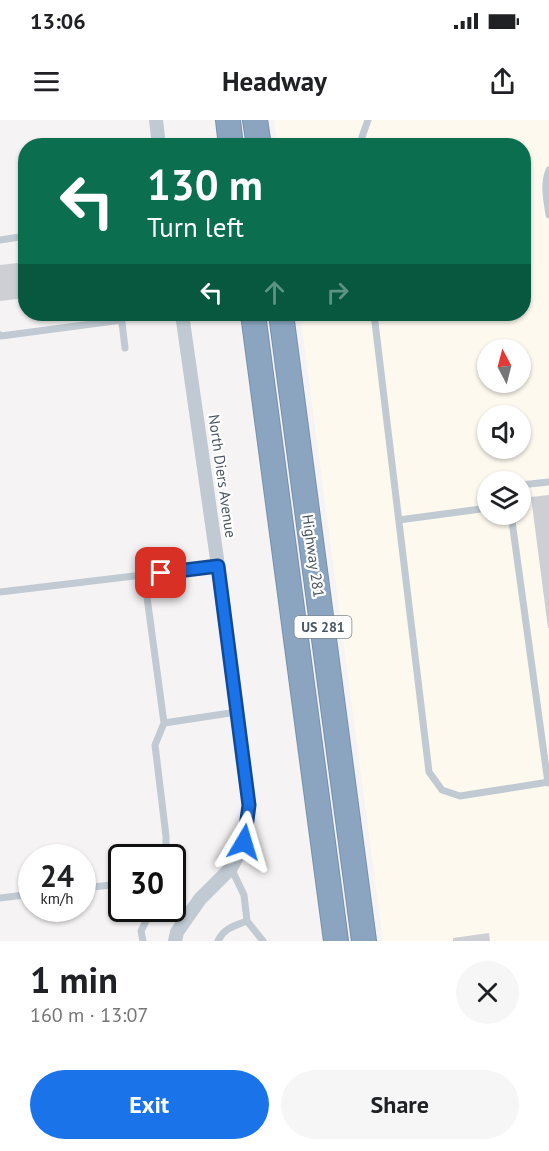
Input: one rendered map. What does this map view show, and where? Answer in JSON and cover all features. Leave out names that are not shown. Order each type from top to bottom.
[{"type":"highway","points":[[228,120],[230,138]]},
{"type":"highway","points":[[255,120],[258,138]]},
{"type":"highway","name":"Highway 281","points":[[254,321],[336,941]]},
{"type":"highway","name":"Highway 281","points":[[282,321],[364,941]]},
{"type":"street","points":[[156,120],[158,138]]},
{"type":"street","name":"North Diers Avenue","points":[[175,941],[177,932],[200,899],[231,868],[244,842],[249,805],[183,321]]},
{"type":"lane","points":[[362,138],[368,120]]},
{"type":"lane","points":[[549,170],[545,187],[549,215]]},
{"type":"lane","points":[[0,240],[18,238]]},
{"type":"lane","points":[[0,334],[1,336],[96,321]]},
{"type":"lane","points":[[122,321],[125,348]]},
{"type":"lane","points":[[375,321],[429,772],[442,790],[460,796],[548,782],[513,525]]},
{"type":"lane","points":[[531,484],[549,482]]},
{"type":"lane","points":[[399,520],[477,509]]},
{"type":"lane","points":[[0,592],[218,566]]},
{"type":"lane","points":[[144,575],[164,723],[155,745],[166,844]]},
{"type":"lane","points":[[164,723],[237,712]]},
{"type":"lane","points":[[231,868],[244,895],[247,921],[263,941]]},
{"type":"lane","points":[[0,898],[18,896]]},
{"type":"lane","points":[[218,941],[222,933],[230,927],[247,921]]},
{"type":"lane","points":[[143,941],[141,931],[146,922]]},
{"type":"shaded area","points":[[274,120],[549,120],[549,941],[383,941],[301,321],[531,321],[531,138],[276,138]]},
{"type":"building","points":[[18,263],[18,299],[0,301],[0,265]]},
{"type":"building","points":[[549,495],[549,628],[548,628],[531,497]]},
{"type":"building","points":[[489,933],[490,941],[453,941],[453,938]]},
{"type":"route","points":[[161,573],[218,566],[249,805],[244,842]]}]
